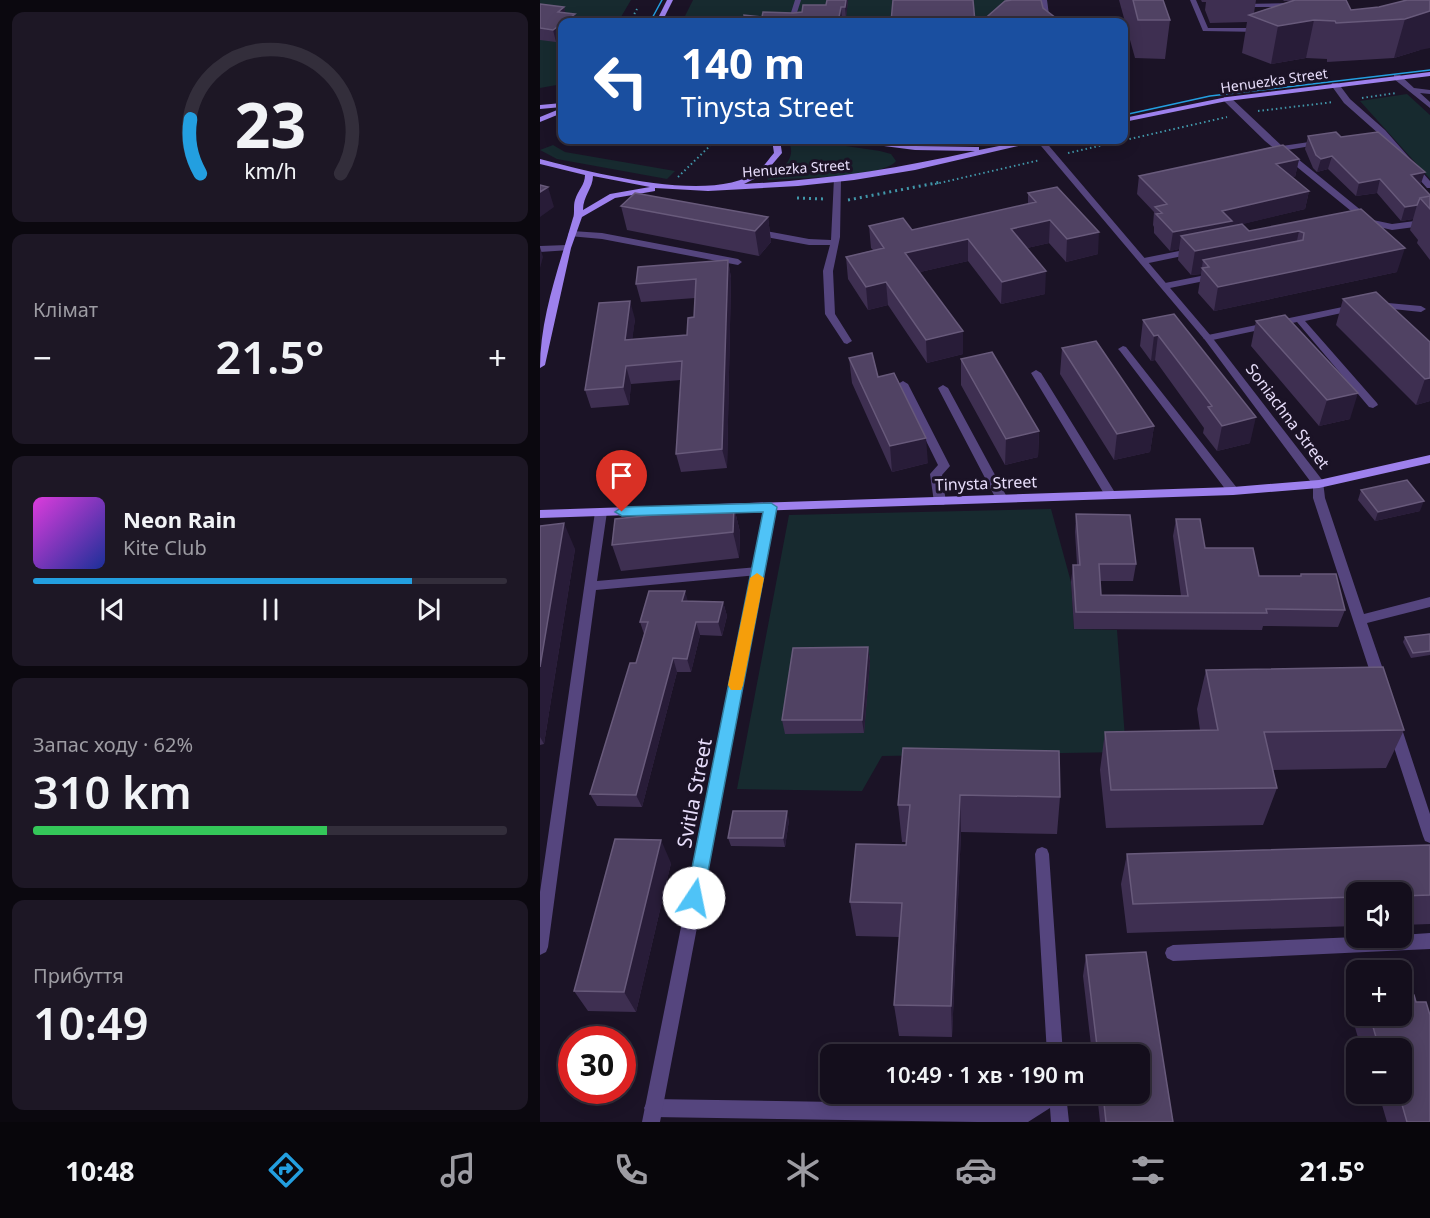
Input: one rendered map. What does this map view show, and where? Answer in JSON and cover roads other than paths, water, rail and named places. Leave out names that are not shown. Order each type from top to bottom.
[{"type":"main road","points":[[661,18],[670,0]]},
{"type":"main road","name":"Henuezka Street","points":[[1128,119],[1227,99],[1430,74]]},
{"type":"main road","points":[[540,107],[558,105]]},
{"type":"main road","points":[[540,120],[558,112]]},
{"type":"main road","points":[[540,161],[667,188],[693,190],[722,187],[749,179],[769,167],[778,153],[777,144]]},
{"type":"main road","points":[[872,175],[897,168],[902,158],[882,144]]},
{"type":"main road","name":"Henuezka Street","points":[[882,144],[936,150],[992,144]]},
{"type":"main road","name":"Henuezka Street","points":[[722,187],[794,185],[872,175],[956,160],[1004,144]]},
{"type":"main road","points":[[540,168],[557,166]]},
{"type":"main road","points":[[540,365],[544,325],[578,216],[579,200],[589,182],[589,173]]},
{"type":"main road","points":[[578,216],[603,201],[621,194],[667,188]]},
{"type":"main road","name":"Tinysta Street","points":[[540,514],[1233,491],[1320,484],[1430,459]]},
{"type":"street","points":[[792,18],[798,0]]},
{"type":"street","points":[[1044,0],[1046,18]]},
{"type":"street","points":[[1195,3],[1207,6]]},
{"type":"street","points":[[1195,3],[1205,30],[1275,30]]},
{"type":"street","points":[[1229,6],[1307,5]]},
{"type":"street","points":[[1033,9],[1045,9]]},
{"type":"street","points":[[1397,77],[1430,106]]},
{"type":"street","points":[[1335,86],[1347,101],[1382,132],[1430,186]]},
{"type":"street","points":[[1412,90],[1430,92]]},
{"type":"street","points":[[1227,99],[1280,149],[1371,222],[1393,228],[1430,222]]},
{"type":"street","points":[[1370,134],[1382,132]]},
{"type":"street","points":[[1280,149],[1325,141]]},
{"type":"street","name":"Soniachna Street","points":[[1043,144],[1208,338],[1320,484],[1319,498],[1430,836]]},
{"type":"street","points":[[837,180],[835,243],[828,271],[830,314],[847,341]]},
{"type":"street","points":[[741,229],[809,242],[835,243]]},
{"type":"street","points":[[572,234],[602,236],[738,262]]},
{"type":"street","points":[[540,249],[567,248]]},
{"type":"street","points":[[1144,261],[1202,250]]},
{"type":"street","points":[[1165,286],[1223,274]]},
{"type":"street","points":[[1208,338],[1335,310],[1374,305],[1421,309]]},
{"type":"street","points":[[1298,318],[1373,405]]},
{"type":"street","points":[[1123,349],[1233,491]]},
{"type":"street","points":[[1036,373],[1110,495]]},
{"type":"street","points":[[903,384],[944,466],[936,474],[940,501]]},
{"type":"street","points":[[943,388],[1002,499]]},
{"type":"street","name":"Svitla Street","points":[[652,1115],[771,507]]},
{"type":"street","points":[[540,947],[601,512]]},
{"type":"street","points":[[591,586],[758,571]]},
{"type":"street","points":[[1360,620],[1430,602]]},
{"type":"street","points":[[1042,854],[1054,1044]]},
{"type":"street","points":[[1173,952],[1430,941]]},
{"type":"street","points":[[652,1115],[1026,1114],[1042,1104]]},
{"type":"street","points":[[1058,1104],[1060,1122]]},
{"type":"tram line","points":[[652,18],[662,0]]},
{"type":"tram line","points":[[1128,114],[1210,96],[1430,70]]}]
